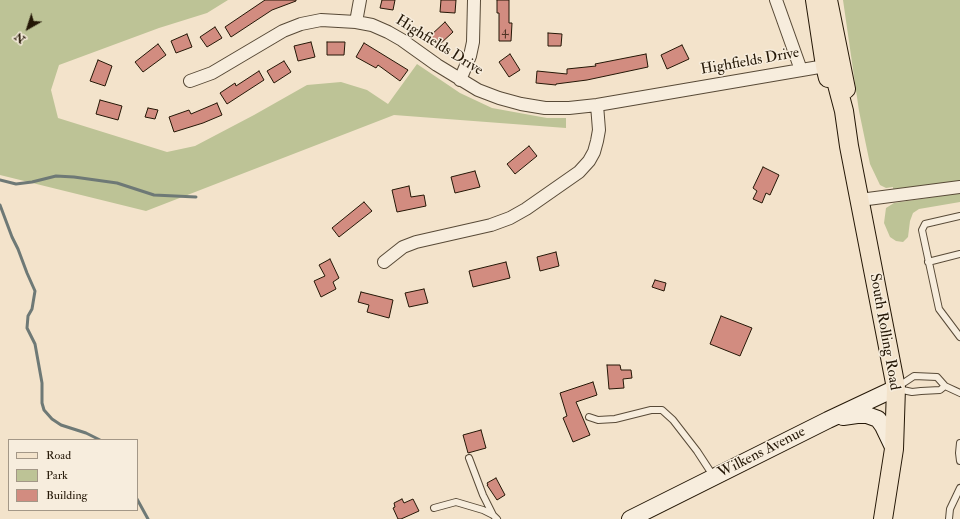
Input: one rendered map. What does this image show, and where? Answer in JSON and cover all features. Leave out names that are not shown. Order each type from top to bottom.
[{"type":"main road","name":"South Rolling Road","points":[[815,0],[825,66],[840,125],[849,146],[896,388],[894,449],[883,519]]},
{"type":"main road","points":[[823,0],[831,52],[825,66]]},
{"type":"main road","name":"South Rolling Road","points":[[828,0],[850,117],[849,146]]},
{"type":"main road","name":"Wilkens Avenue","points":[[630,519],[828,420],[896,388]]},
{"type":"main road","points":[[828,420],[857,415],[867,415],[878,419],[894,449]]},
{"type":"street","points":[[356,22],[360,0]]},
{"type":"street","points":[[460,80],[470,56],[473,42],[474,0]]},
{"type":"street","points":[[776,0],[800,70]]},
{"type":"street","name":"Highfields Drive","points":[[190,81],[212,72],[283,31],[300,24],[321,20],[356,22],[372,25],[402,40],[460,80],[478,90],[521,104],[545,108],[569,108],[597,105],[825,66]]},
{"type":"street","points":[[384,262],[403,247],[416,242],[491,225],[510,218],[526,209],[579,172],[589,162],[597,141],[599,130],[597,105]]},
{"type":"street","points":[[860,200],[960,187]]},
{"type":"lane","points":[[960,216],[925,224],[922,230],[939,309],[960,337]]},
{"type":"lane","points":[[928,262],[960,254]]},
{"type":"lane","points":[[896,388],[914,376],[937,377],[945,386],[960,394]]},
{"type":"lane","points":[[896,388],[912,392],[940,390],[945,386]]},
{"type":"lane","points":[[589,417],[598,420],[615,419],[651,410],[662,410],[673,420],[697,451],[714,477]]},
{"type":"lane","points":[[960,443],[960,461]]},
{"type":"lane","points":[[469,458],[483,495],[495,517]]},
{"type":"lane","points":[[948,519],[950,509],[958,498],[960,488]]},
{"type":"lane","points":[[434,508],[456,502],[483,510],[495,517]]},
{"type":"green space","points":[[0,0],[228,0],[207,13],[159,28],[59,65],[51,90],[58,118],[167,152],[195,146],[307,85],[341,82],[367,90],[388,104],[417,64],[460,93],[492,108],[547,118],[566,118],[566,128],[394,115],[146,211],[0,175]]},
{"type":"green space","points":[[843,0],[960,0],[960,181],[893,189],[893,187],[886,188],[880,185],[870,164],[859,111]]},
{"type":"green space","points":[[960,193],[960,202],[919,209],[913,213],[910,221],[908,237],[903,242],[896,241],[890,237],[884,223],[886,208],[894,203]]},
{"type":"building","points":[[265,0],[296,1],[272,10],[231,37],[225,27]]},
{"type":"building","points":[[382,0],[395,0],[393,10],[380,8]]},
{"type":"building","points":[[441,0],[456,0],[455,13],[440,12]]},
{"type":"building","points":[[497,0],[509,0],[509,23],[512,23],[511,41],[499,41],[499,13],[497,13]]},
{"type":"building","points":[[445,22],[453,32],[439,45],[430,36]]},
{"type":"building","points":[[215,27],[222,38],[207,47],[200,37]]},
{"type":"building","points":[[548,33],[562,34],[561,46],[548,46]]},
{"type":"building","points":[[187,34],[192,47],[176,53],[171,41]]},
{"type":"building","points":[[311,42],[315,57],[298,61],[294,46]]},
{"type":"building","points":[[327,42],[345,42],[344,55],[327,55]]},
{"type":"building","points":[[364,43],[408,70],[400,81],[378,65],[376,68],[356,57]]},
{"type":"building","points":[[158,44],[166,55],[143,72],[135,62]]},
{"type":"building","points":[[682,45],[689,59],[667,69],[661,55]]},
{"type":"building","points":[[510,54],[520,70],[509,77],[499,62]]},
{"type":"building","points":[[646,54],[648,67],[556,85],[536,83],[537,71],[567,74],[567,69],[596,66],[595,64]]},
{"type":"building","points":[[98,60],[112,66],[105,86],[90,81]]},
{"type":"building","points":[[284,61],[291,72],[274,83],[267,71]]},
{"type":"building","points":[[259,71],[264,80],[227,104],[220,93],[235,83],[236,86]]},
{"type":"building","points":[[100,100],[122,106],[118,120],[96,114]]},
{"type":"building","points":[[217,103],[222,115],[174,132],[169,117],[189,110],[191,114]]},
{"type":"building","points":[[148,108],[158,110],[155,119],[145,117]]},
{"type":"building","points":[[529,146],[537,156],[515,174],[507,164]]},
{"type":"building","points":[[763,167],[779,175],[770,195],[766,193],[762,203],[753,199],[757,191],[753,188]]},
{"type":"building","points":[[475,171],[480,187],[455,193],[451,177]]},
{"type":"building","points":[[409,186],[411,197],[424,195],[426,206],[397,212],[392,190]]},
{"type":"building","points":[[364,202],[372,211],[339,237],[332,228]]},
{"type":"building","points":[[556,252],[559,266],[540,271],[537,257]]},
{"type":"building","points":[[330,259],[339,278],[333,282],[336,289],[321,297],[314,281],[325,276],[319,265]]},
{"type":"building","points":[[506,262],[510,278],[473,287],[469,271]]},
{"type":"building","points":[[655,280],[666,283],[664,291],[652,287]]},
{"type":"building","points":[[424,289],[428,303],[409,307],[405,293]]},
{"type":"building","points":[[361,292],[393,300],[389,318],[367,312],[369,305],[358,302]]},
{"type":"building","points":[[721,316],[752,328],[740,356],[710,344]]},
{"type":"building","points":[[607,365],[620,365],[621,370],[631,370],[632,378],[623,379],[624,388],[609,389]]},
{"type":"building","points":[[593,382],[597,395],[576,402],[590,435],[573,442],[563,418],[567,416],[560,393]]},
{"type":"building","points":[[481,430],[486,448],[468,453],[463,435]]},
{"type":"building","points":[[496,478],[505,495],[497,500],[487,485],[487,483]]},
{"type":"building","points":[[402,499],[404,503],[413,499],[419,511],[398,519],[393,508],[395,507],[394,503]]},
{"type":"waterway","points":[[0,180],[16,184],[56,176],[74,177],[117,183],[154,195],[196,197]]},
{"type":"waterway","points":[[0,205],[35,291],[32,309],[28,316],[27,328],[35,344],[42,383],[42,403],[44,410],[52,419],[61,425],[86,433],[98,439]]},
{"type":"waterway","points":[[138,501],[148,519]]}]
